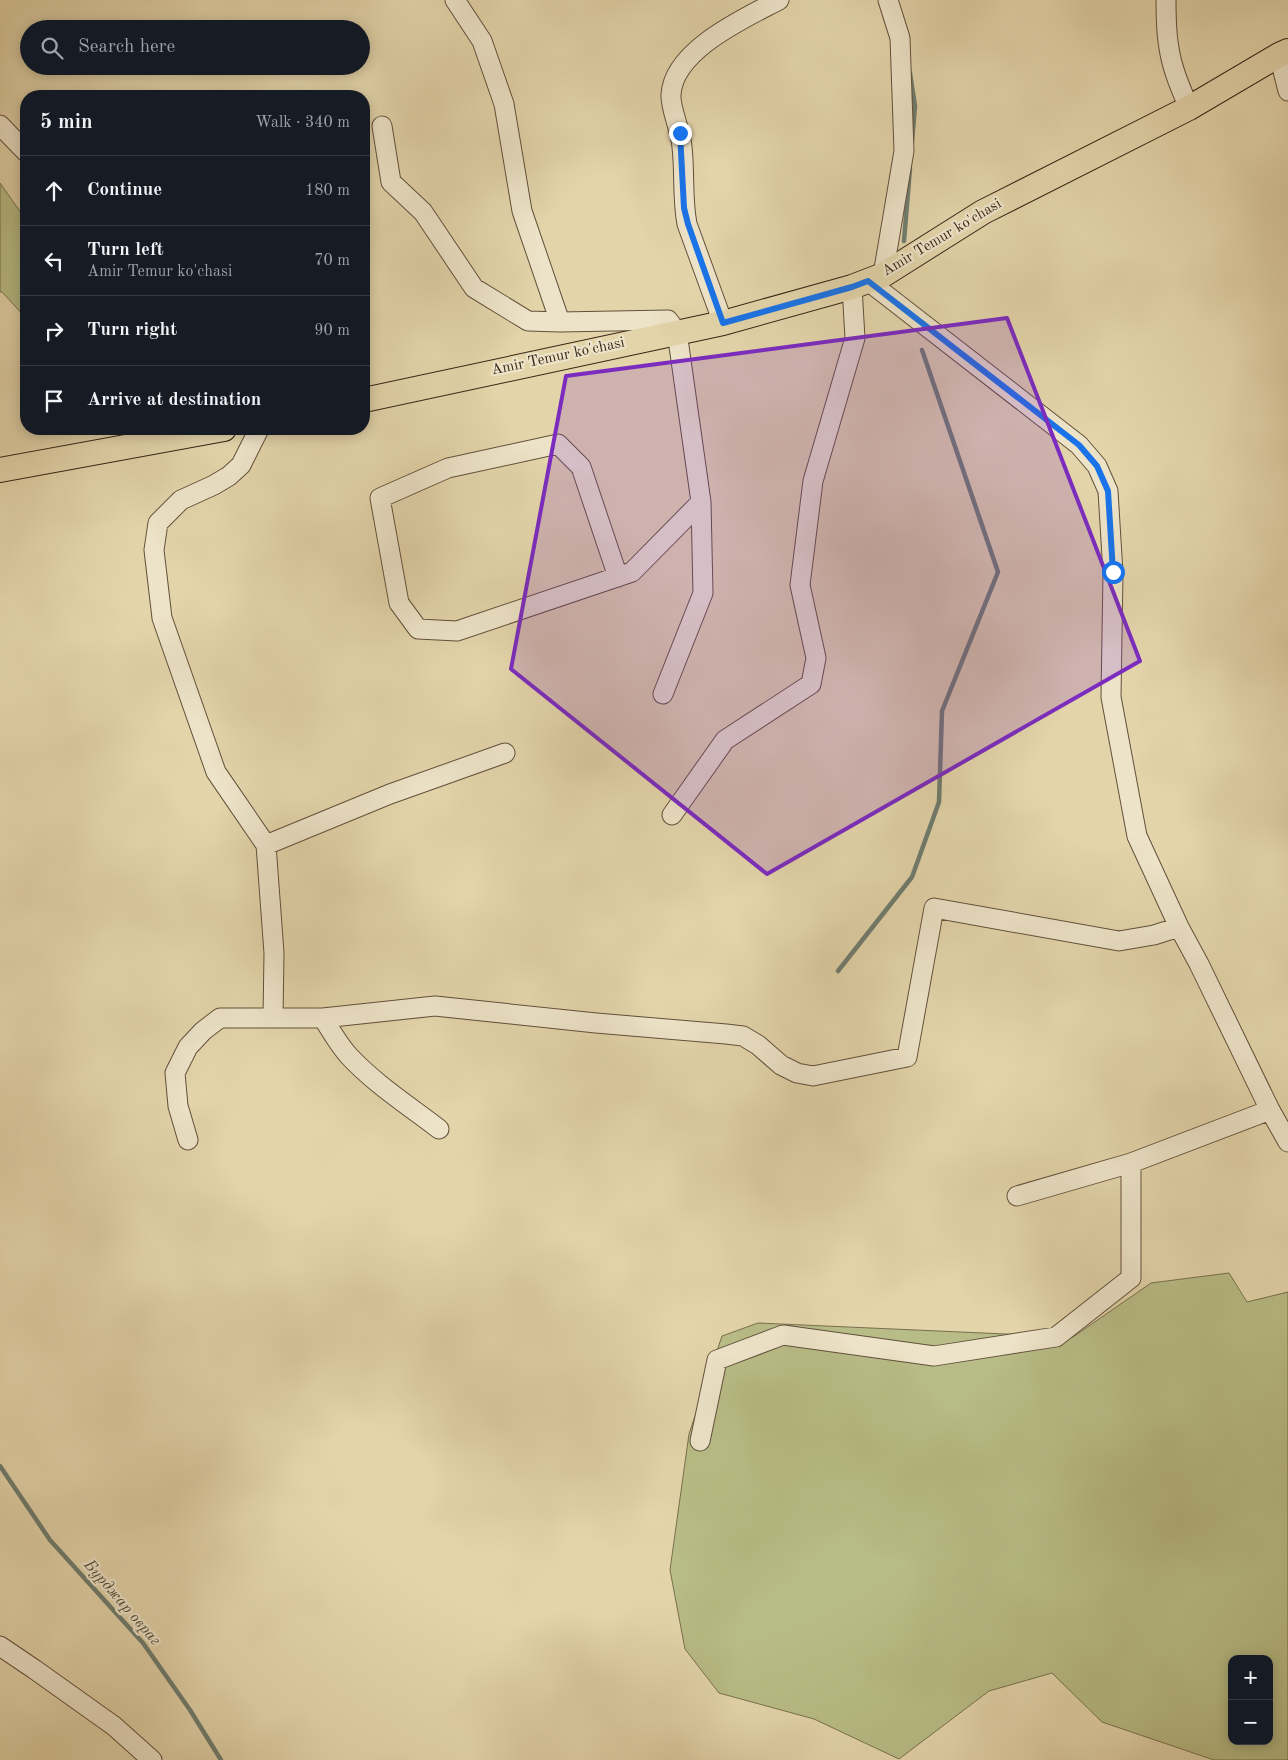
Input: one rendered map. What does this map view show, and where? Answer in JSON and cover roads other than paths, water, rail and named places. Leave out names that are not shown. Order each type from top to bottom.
[{"type":"main road","name":"Amir Temur ko'chasi","points":[[370,399],[723,323],[868,281],[983,212],[1188,108],[1283,53]]},
{"type":"main road","points":[[0,470],[191,435]]},
{"type":"street","points":[[455,0],[482,41],[504,104],[522,211],[560,322]]},
{"type":"street","points":[[723,323],[684,208],[681,140],[671,93],[675,79],[684,65],[700,47],[720,32],[779,0]]},
{"type":"street","points":[[672,815],[725,740],[811,684],[816,658],[800,585],[813,481],[855,338],[868,281],[904,151],[900,38],[888,0]]},
{"type":"street","points":[[1166,0],[1166,28],[1173,68],[1188,108]]},
{"type":"street","points":[[1283,53],[1288,91]]},
{"type":"street","points":[[0,125],[20,146]]},
{"type":"street","points":[[382,126],[391,182],[423,212],[474,288],[528,321],[668,320],[677,332],[701,502],[703,593],[663,694]]},
{"type":"street","points":[[868,281],[1079,445],[1097,466],[1108,491],[1113,572],[1111,697],[1137,836],[1179,927],[1270,1110],[1288,1142]]},
{"type":"street","points":[[256,435],[241,465],[214,485],[181,500],[158,523],[154,550],[162,618],[216,772],[266,845],[274,953],[273,1018]]},
{"type":"street","points":[[618,577],[581,467],[558,444],[448,468],[380,498],[400,603],[418,629],[457,631],[618,577],[632,572],[701,502]]},
{"type":"street","points":[[266,845],[390,794],[505,753]]},
{"type":"street","points":[[188,1140],[178,1106],[175,1073],[188,1047],[202,1031],[220,1018],[323,1018],[435,1006],[596,1023],[726,1034],[743,1036],[758,1045],[781,1065],[797,1073],[813,1076],[907,1057],[934,908],[1119,941],[1154,935],[1179,927]]},
{"type":"street","points":[[323,1018],[349,1056],[372,1078],[438,1129]]},
{"type":"street","points":[[1017,1196],[1131,1163],[1270,1110]]},
{"type":"street","points":[[700,1441],[716,1360],[783,1335],[934,1356],[1056,1337],[1132,1278],[1131,1163]]},
{"type":"street","points":[[0,1646],[114,1726],[152,1760]]},
{"type":"waterway","points":[[910,73],[915,106],[912,142]]},
{"type":"waterway","points":[[904,241],[910,168]]},
{"type":"waterway","points":[[838,971],[912,877],[939,802],[942,711],[998,572],[922,350]]},
{"type":"waterway","name":"Бурджар овраг","points":[[0,1466],[50,1540],[143,1643],[190,1710],[221,1760]]}]
